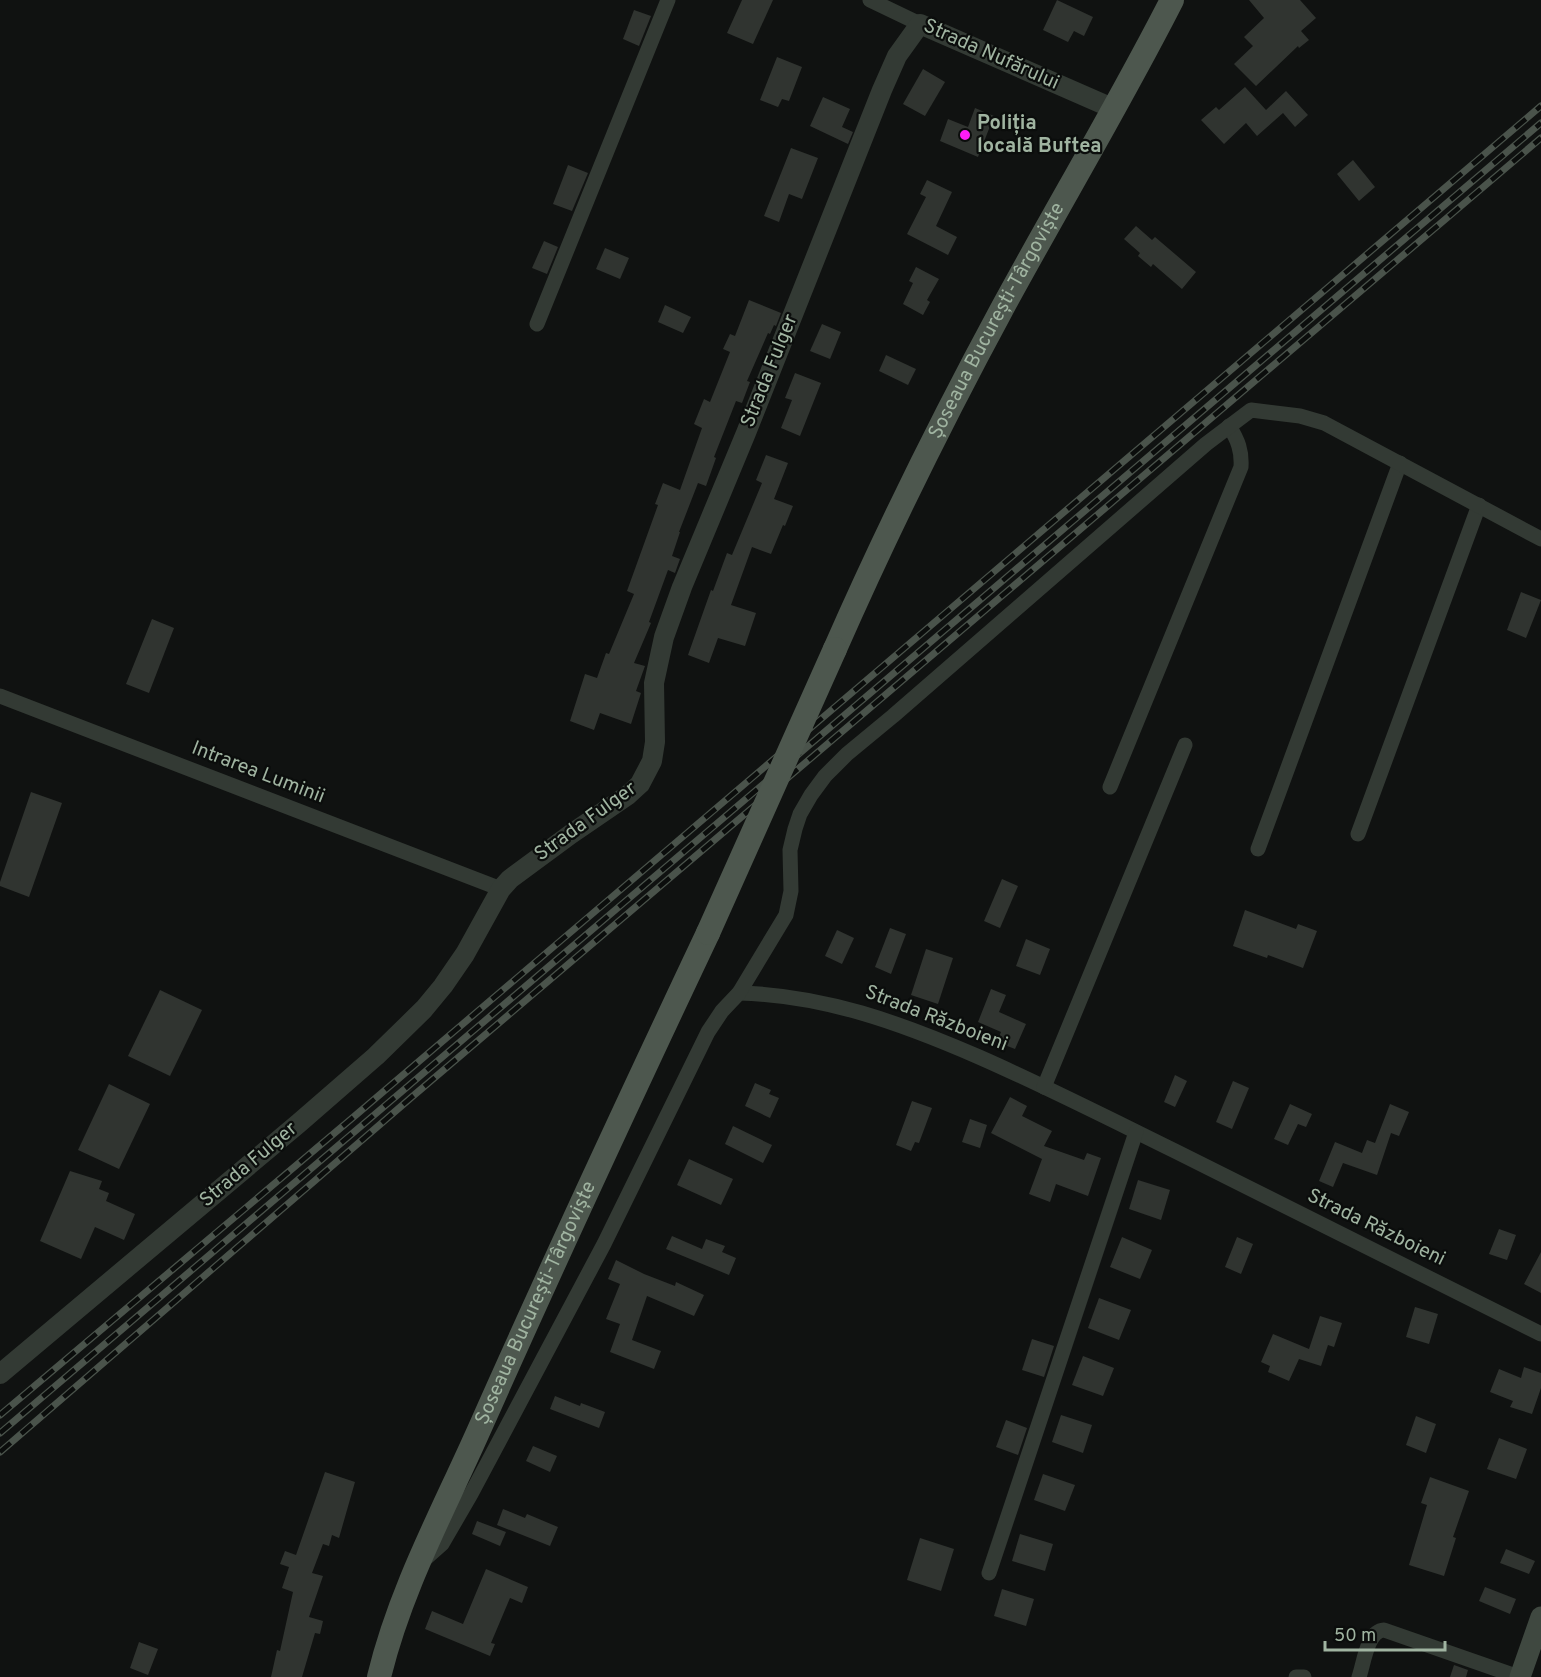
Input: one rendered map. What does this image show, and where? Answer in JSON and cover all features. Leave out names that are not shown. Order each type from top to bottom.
[{"type":"main road","name":"Șoseaua București-Târgoviște","points":[[379,1677],[415,1570],[896,518],[1002,308],[1172,0]]},
{"type":"main road","points":[[1520,1677],[1541,1617]]},
{"type":"street","points":[[537,324],[668,0]]},
{"type":"street","name":"Strada Nufărului","points":[[870,0],[1112,108]]},
{"type":"street","name":"Strada Fulger","points":[[0,1374],[299,1123],[403,1030],[443,986],[465,954],[501,889],[520,870],[628,795],[647,773],[652,761],[655,742],[654,683],[664,637],[682,587],[882,90],[897,56],[921,24]]},
{"type":"street","points":[[415,1570],[442,1544],[471,1494],[604,1244],[708,1032],[722,1011],[739,993],[786,915],[790,891],[790,850],[800,814],[825,776],[847,753],[893,716],[1180,467],[1251,410],[1300,416],[1324,423],[1541,539]]},
{"type":"street","points":[[1110,787],[1241,467],[1242,453],[1230,426]]},
{"type":"street","points":[[1258,849],[1400,463]]},
{"type":"street","points":[[1358,834],[1479,505]]},
{"type":"street","name":"Intrarea Luminii","points":[[0,696],[501,889]]},
{"type":"street","points":[[1044,1087],[1185,746]]},
{"type":"street","name":"Strada Războieni","points":[[739,993],[771,994],[805,999],[875,1016],[963,1050],[1136,1132],[1541,1334]]},
{"type":"street","points":[[989,1573],[1136,1132]]},
{"type":"street","points":[[1359,1677],[1372,1637],[1379,1630],[1384,1630],[1520,1677]]},
{"type":"street","points":[[1296,1677],[1304,1677]]},
{"type":"building","points":[[742,0],[773,0],[753,44],[727,33]]},
{"type":"building","points":[[1057,0],[1093,17],[1084,36],[1074,31],[1068,42],[1043,30]]},
{"type":"building","points":[[1249,0],[1300,0],[1316,18],[1301,31],[1309,40],[1299,48],[1298,46],[1256,86],[1234,64],[1253,46],[1244,37],[1264,18]]},
{"type":"building","points":[[634,10],[651,16],[639,46],[623,39]]},
{"type":"building","points":[[777,57],[802,67],[789,101],[782,99],[778,107],[760,100]]},
{"type":"building","points":[[923,69],[945,82],[925,116],[903,104]]},
{"type":"building","points":[[1245,87],[1266,110],[1286,91],[1308,115],[1295,127],[1283,113],[1257,136],[1246,123],[1224,144],[1201,120],[1216,107],[1219,110]]},
{"type":"building","points":[[823,97],[850,109],[842,127],[853,132],[848,144],[810,126]]},
{"type":"building","name":"Poliția locală Buftea","points":[[975,108],[994,116],[978,157],[940,141],[948,119],[968,127]]},
{"type":"building","points":[[791,148],[818,158],[802,199],[789,194],[779,222],[764,216]]},
{"type":"building","points":[[1353,160],[1375,187],[1359,201],[1337,174]]},
{"type":"building","points":[[568,165],[588,173],[572,211],[553,204]]},
{"type":"building","points":[[927,180],[952,192],[936,226],[957,237],[948,255],[907,234],[926,197],[920,194]]},
{"type":"building","points":[[1136,226],[1152,240],[1155,237],[1196,272],[1182,289],[1153,264],[1151,267],[1138,256],[1140,253],[1124,239]]},
{"type":"building","points":[[544,241],[558,247],[547,274],[532,268]]},
{"type":"building","points":[[605,248],[629,258],[620,279],[596,269]]},
{"type":"building","points":[[916,267],[939,279],[927,300],[930,302],[923,315],[903,304],[913,283],[909,281]]},
{"type":"building","points":[[749,300],[781,313],[776,326],[774,325],[770,334],[768,333],[747,381],[750,382],[742,403],[736,401],[714,457],[716,458],[706,486],[698,483],[679,532],[672,556],[680,559],[675,573],[668,570],[649,622],[651,623],[634,663],[645,666],[636,691],[641,693],[631,724],[600,713],[594,730],[570,721],[585,674],[597,678],[606,653],[609,654],[634,594],[627,591],[658,505],[655,504],[663,483],[680,490],[702,428],[694,424],[704,399],[710,402],[730,352],[723,349],[730,334],[735,336]]},
{"type":"building","points":[[665,305],[691,317],[683,333],[658,322]]},
{"type":"building","points":[[822,324],[841,332],[830,359],[810,351]]},
{"type":"building","points":[[886,355],[916,369],[908,385],[879,371]]},
{"type":"building","points":[[795,373],[821,383],[800,436],[781,428],[792,400],[785,398]]},
{"type":"building","points":[[766,455],[788,463],[774,499],[793,506],[771,554],[752,547],[731,605],[756,613],[745,646],[718,638],[709,663],[688,655],[711,590],[713,591],[727,553],[732,555],[762,483],[756,480]]},
{"type":"building","points":[[1521,592],[1541,600],[1526,638],[1507,630]]},
{"type":"building","points":[[152,619],[174,628],[149,693],[126,684]]},
{"type":"building","points":[[31,792],[62,803],[29,897],[0,886],[0,882]]},
{"type":"building","points":[[1002,879],[1018,886],[1000,928],[984,921]]},
{"type":"building","points":[[1245,910],[1296,929],[1298,924],[1317,931],[1303,968],[1268,955],[1267,958],[1233,946]]},
{"type":"building","points":[[890,928],[906,934],[891,974],[875,967]]},
{"type":"building","points":[[837,930],[854,938],[842,964],[825,956]]},
{"type":"building","points":[[1026,939],[1050,949],[1040,975],[1016,966]]},
{"type":"building","points":[[926,949],[953,958],[938,1004],[911,995]]},
{"type":"building","points":[[991,989],[1006,995],[999,1012],[1026,1024],[1015,1049],[997,1042],[1001,1032],[978,1022]]},
{"type":"building","points":[[160,990],[202,1010],[170,1076],[128,1056]]},
{"type":"building","points":[[1175,1075],[1187,1081],[1175,1107],[1164,1102]]},
{"type":"building","points":[[1233,1081],[1249,1088],[1232,1129],[1216,1122]]},
{"type":"building","points":[[755,1083],[771,1090],[769,1094],[779,1098],[770,1118],[745,1106]]},
{"type":"building","points":[[109,1084],[150,1104],[119,1169],[78,1150]]},
{"type":"building","points":[[1010,1097],[1027,1106],[1022,1116],[1052,1131],[1044,1146],[1084,1160],[1087,1153],[1101,1158],[1088,1196],[1056,1184],[1050,1202],[1029,1194],[1042,1159],[991,1133]]},
{"type":"building","points":[[912,1101],[932,1108],[919,1143],[915,1142],[911,1151],[896,1145]]},
{"type":"building","points":[[1290,1104],[1312,1114],[1306,1127],[1298,1124],[1288,1145],[1274,1139]]},
{"type":"building","points":[[1390,1104],[1409,1112],[1399,1136],[1391,1133],[1377,1175],[1343,1163],[1333,1187],[1319,1181],[1335,1142],[1362,1153],[1367,1140],[1375,1143]]},
{"type":"building","points":[[970,1119],[987,1125],[980,1148],[962,1142]]},
{"type":"building","points":[[733,1126],[772,1145],[763,1163],[725,1144]]},
{"type":"building","points":[[689,1159],[733,1179],[721,1205],[677,1185]]},
{"type":"building","points":[[70,1171],[102,1181],[99,1189],[109,1193],[106,1201],[135,1214],[124,1240],[95,1227],[81,1259],[40,1241]]},
{"type":"building","points":[[1138,1180],[1170,1190],[1161,1220],[1129,1209]]},
{"type":"building","points":[[1499,1229],[1516,1235],[1507,1260],[1489,1254]]},
{"type":"building","points":[[672,1236],[702,1249],[706,1239],[725,1246],[722,1252],[736,1258],[729,1275],[666,1249]]},
{"type":"building","points":[[1122,1237],[1152,1250],[1140,1279],[1110,1267]]},
{"type":"building","points":[[1237,1237],[1253,1244],[1241,1274],[1225,1267]]},
{"type":"building","points":[[1541,1252],[1541,1293],[1524,1284]]},
{"type":"building","points":[[616,1260],[644,1274],[675,1286],[676,1282],[704,1295],[694,1316],[647,1296],[632,1340],[661,1351],[654,1369],[610,1352],[620,1324],[606,1319],[620,1284],[608,1279]]},
{"type":"building","points":[[1099,1298],[1131,1310],[1119,1340],[1088,1328]]},
{"type":"building","points":[[1415,1307],[1438,1314],[1429,1344],[1406,1337]]},
{"type":"building","points":[[1320,1316],[1342,1323],[1334,1347],[1328,1345],[1321,1366],[1299,1359],[1289,1381],[1268,1372],[1270,1366],[1261,1362],[1273,1334],[1309,1349]]},
{"type":"building","points":[[1032,1339],[1054,1346],[1044,1377],[1022,1370]]},
{"type":"building","points":[[1083,1356],[1114,1368],[1103,1396],[1072,1385]]},
{"type":"building","points":[[1524,1367],[1541,1373],[1541,1388],[1532,1414],[1510,1407],[1513,1401],[1490,1392],[1499,1369],[1521,1378]]},
{"type":"building","points":[[555,1396],[580,1406],[581,1403],[605,1412],[599,1428],[550,1409]]},
{"type":"building","points":[[1061,1415],[1092,1425],[1083,1453],[1052,1442]]},
{"type":"building","points":[[1416,1416],[1436,1424],[1426,1453],[1406,1445]]},
{"type":"building","points":[[1006,1420],[1027,1428],[1018,1455],[996,1447]]},
{"type":"building","points":[[1499,1438],[1527,1449],[1516,1479],[1487,1469]]},
{"type":"building","points":[[533,1446],[557,1456],[550,1472],[526,1461]]},
{"type":"building","points":[[325,1472],[355,1482],[339,1538],[332,1535],[329,1546],[323,1544],[312,1573],[323,1576],[309,1617],[323,1621],[320,1634],[315,1633],[302,1677],[271,1677],[277,1650],[280,1651],[293,1592],[282,1588],[289,1567],[280,1564],[285,1551],[296,1555]]},
{"type":"building","points":[[1043,1474],[1075,1485],[1065,1511],[1034,1500]]},
{"type":"building","points":[[1430,1477],[1469,1491],[1453,1537],[1456,1538],[1444,1576],[1409,1565],[1427,1505],[1421,1503]]},
{"type":"building","points":[[503,1509],[525,1518],[527,1514],[558,1527],[550,1546],[497,1525]]},
{"type":"building","points":[[477,1521],[506,1532],[500,1546],[472,1534]]},
{"type":"building","points":[[1020,1534],[1053,1544],[1045,1571],[1012,1561]]},
{"type":"building","points":[[920,1538],[954,1549],[941,1591],[907,1580]]},
{"type":"building","points":[[1506,1549],[1535,1561],[1529,1574],[1500,1563]]},
{"type":"building","points":[[486,1569],[528,1587],[522,1603],[510,1598],[491,1643],[495,1644],[490,1656],[425,1629],[432,1611],[463,1624]]},
{"type":"building","points":[[1485,1587],[1516,1599],[1510,1614],[1479,1601]]},
{"type":"building","points":[[1002,1589],[1034,1599],[1026,1626],[994,1616]]},
{"type":"building","points":[[139,1642],[158,1649],[148,1675],[130,1668]]},
{"type":"building","points":[[1454,1665],[1468,1670],[1466,1677],[1450,1677]]},
{"type":"railway","points":[[0,1415],[1541,106]]},
{"type":"railway","points":[[0,1433],[1541,123]]},
{"type":"railway","points":[[0,1452],[413,1096],[1541,138]]},
{"type":"place","name":"Poliția locală Buftea","points":[[965,135]]}]
